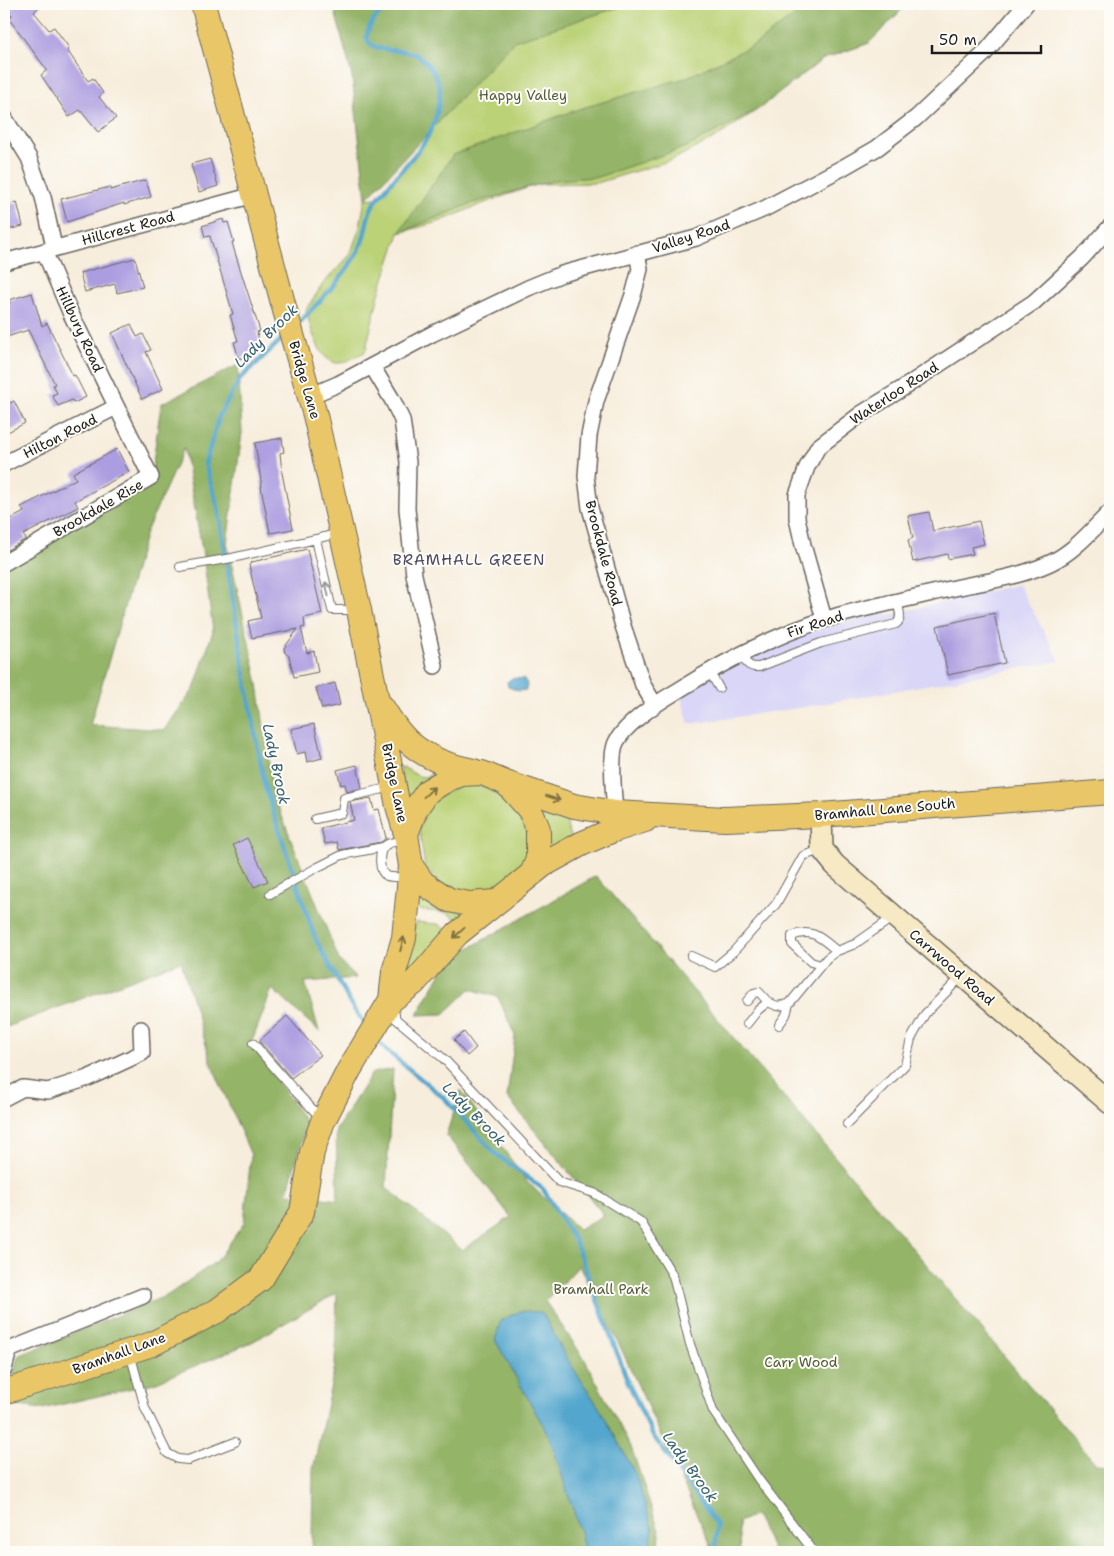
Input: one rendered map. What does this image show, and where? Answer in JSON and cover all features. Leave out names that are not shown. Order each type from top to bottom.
[{"type":"main road","name":"Bridge Lane","points":[[203,4],[284,307],[310,396],[359,610],[398,806],[407,837]]},
{"type":"main road","name":"Bridge Lane","points":[[378,702],[410,744],[434,759],[450,766],[482,773]]},
{"type":"main road","points":[[323,1121],[387,1006],[404,938],[410,871],[407,837],[416,808],[428,791],[448,779],[462,774],[482,773],[506,783],[530,810],[538,830],[538,859],[532,874],[457,934],[414,983],[387,1006]]},
{"type":"main road","name":"Bramhall Lane South","points":[[506,783],[574,806],[613,822]]},
{"type":"main road","name":"Bramhall Lane South","points":[[532,874],[613,822],[660,816],[725,819],[821,815],[1110,792]]},
{"type":"main road","points":[[410,871],[423,883],[449,900],[469,904],[496,902]]},
{"type":"main road","name":"Bramhall Lane","points":[[4,1392],[152,1344],[217,1311],[261,1279],[302,1212],[312,1152],[323,1121]]},
{"type":"street","name":"Valley Road","points":[[310,396],[324,391],[448,326],[528,288],[562,274],[696,238],[737,222],[804,189],[864,156],[900,131],[935,101],[984,54],[1026,4]]},
{"type":"street","name":"Hillbury Road","points":[[4,117],[29,158],[43,197],[49,249],[71,314],[116,407]]},
{"type":"street","name":"Hillcrest Road","points":[[4,262],[254,195]]},
{"type":"street","name":"Waterloo Road","points":[[824,620],[797,518],[797,495],[807,467],[818,447],[861,414],[1034,302],[1082,258],[1110,227]]},
{"type":"street","name":"Brookdale Road","points":[[637,253],[640,269],[634,292],[596,401],[589,436],[586,476],[590,508],[623,626],[643,685],[655,705]]},
{"type":"street","points":[[372,366],[402,420],[408,462],[407,508],[414,575],[435,666]]},
{"type":"street","name":"Hilton Road","points":[[4,464],[116,407]]},
{"type":"street","name":"Brookdale Rise","points":[[4,563],[151,477],[116,407]]},
{"type":"street","name":"Fir Road","points":[[613,822],[615,746],[622,735],[655,705],[709,671],[773,638],[824,620],[998,579],[1051,563],[1068,553],[1110,512]]},
{"type":"street","points":[[821,815],[822,849]]},
{"type":"street","name":"Carrwood Road","points":[[822,849],[835,865],[1110,1103]]},
{"type":"street","points":[[4,1098],[23,1088],[48,1091],[88,1078],[142,1053],[141,1029]]},
{"type":"street","points":[[4,1369],[9,1350],[143,1296]]},
{"type":"lane","points":[[180,567],[232,558],[342,532]]},
{"type":"lane","points":[[316,539],[332,610],[359,610]]},
{"type":"lane","points":[[740,654],[748,665],[753,668],[759,667],[821,643],[896,624],[900,622],[897,602]]},
{"type":"lane","points":[[709,671],[719,688]]},
{"type":"lane","points":[[315,819],[342,813],[344,798],[394,786]]},
{"type":"lane","points":[[407,837],[388,843],[380,852],[384,875],[390,877],[410,871]]},
{"type":"lane","points":[[270,894],[342,855],[383,847]]},
{"type":"lane","points":[[691,956],[715,967],[733,952],[776,904],[803,856],[822,849]]},
{"type":"lane","points":[[779,1025],[786,1015],[789,1004],[827,958],[837,951],[855,944],[894,917]]},
{"type":"lane","points":[[821,965],[811,962],[792,944],[792,936],[799,932],[813,933],[837,951]]},
{"type":"lane","points":[[847,1124],[905,1065],[911,1039],[925,1014],[962,976]]},
{"type":"lane","points":[[747,1001],[754,993],[759,992],[768,1002],[777,1006],[789,1004]]},
{"type":"lane","points":[[747,1024],[758,1010],[768,1002]]},
{"type":"lane","points":[[387,1006],[396,1019],[444,1059],[559,1182],[594,1193],[641,1222],[673,1276],[690,1344],[713,1411],[759,1480],[814,1552]]},
{"type":"lane","points":[[254,1043],[323,1121]]},
{"type":"lane","points":[[130,1351],[145,1408],[167,1453],[178,1459],[188,1460],[235,1442]]},
{"type":"shaded area","points":[[1018,584],[1060,661],[805,707],[689,724],[681,697],[705,680],[760,652],[801,635],[852,620],[887,612],[888,615]]},
{"type":"green space","points":[[333,4],[629,4],[514,41],[366,199],[352,76]]},
{"type":"green space","name":"Happy Valley","points":[[383,4],[907,4],[869,43],[823,59],[760,108],[715,138],[672,160],[597,183],[538,184],[441,221],[399,233],[379,294],[365,352],[340,363],[326,358],[321,351],[313,334],[306,310],[323,284],[350,255],[360,227],[365,199],[376,198],[423,142],[433,122]]},
{"type":"green space","points":[[810,4],[907,4],[869,43],[823,59],[760,108],[689,146],[598,177],[555,180],[473,203],[399,233],[453,155],[579,109],[685,78],[756,44]]},
{"type":"green space","name":"Carr Wood","points":[[238,365],[242,433],[227,543],[258,684],[273,794],[339,960],[356,978],[305,982],[319,1031],[272,989],[251,1044],[307,1124],[287,1193],[338,1200],[336,1130],[372,1073],[393,1069],[386,1187],[462,1250],[511,1217],[446,1135],[461,1090],[527,1182],[579,1230],[604,1215],[507,1097],[515,1036],[498,997],[470,989],[444,1014],[417,1015],[448,960],[596,876],[1096,1464],[1110,1465],[1110,1552],[774,1552],[755,1515],[738,1522],[740,1552],[714,1552],[620,1346],[579,1266],[545,1301],[585,1360],[631,1447],[660,1534],[658,1552],[315,1552],[312,1544],[313,1470],[335,1366],[337,1293],[252,1342],[154,1383],[42,1409],[5,1404],[18,1356],[168,1295],[217,1261],[244,1223],[251,1155],[212,1065],[181,961],[4,1028],[4,563],[151,477],[161,404]],"holes":[[[184,448],[203,555],[213,631],[194,689],[164,730],[90,725],[146,532]]]},
{"type":"green space","points":[[403,767],[418,776],[425,777],[439,771],[409,804],[399,768]]},
{"type":"green space","points":[[474,784],[485,787],[512,802],[528,819],[529,862],[490,895],[450,896],[425,868],[419,828],[432,801],[460,785]]},
{"type":"green space","points":[[535,800],[566,815],[568,830],[572,838],[550,851]]},
{"type":"green space","points":[[416,890],[466,914],[461,923],[448,913],[419,910],[415,907]]},
{"type":"green space","points":[[416,922],[438,924],[448,931],[413,975],[402,969]]},
{"type":"water","points":[[512,678],[524,679],[527,684],[526,690],[519,691],[508,687],[507,682]]},
{"type":"water","points":[[521,1311],[542,1312],[566,1357],[600,1409],[636,1475],[653,1529],[650,1552],[584,1552],[581,1535],[550,1438],[495,1340],[501,1320]]},
{"type":"building","points":[[4,4],[42,4],[34,12],[49,30],[54,27],[69,48],[67,50],[88,81],[93,78],[103,93],[99,97],[116,118],[98,132],[80,110],[69,117],[41,75],[47,70],[9,19],[12,15]]},
{"type":"building","points":[[210,159],[218,186],[199,192],[191,164]]},
{"type":"building","points":[[146,180],[151,197],[124,205],[124,203],[67,222],[61,199],[110,187],[110,190]]},
{"type":"building","points":[[17,202],[23,226],[4,231],[4,206]]},
{"type":"building","points":[[223,219],[224,223],[228,222],[235,253],[260,331],[257,332],[260,345],[251,347],[253,354],[239,359],[234,342],[238,341],[230,315],[233,314],[210,236],[205,237],[202,226]]},
{"type":"building","points":[[135,258],[143,287],[117,293],[115,284],[85,292],[80,273]]},
{"type":"building","points":[[32,293],[42,326],[47,323],[73,376],[75,375],[86,397],[74,403],[72,400],[58,406],[52,395],[57,393],[53,385],[55,384],[28,330],[4,338],[4,305],[10,303],[9,300]]},
{"type":"building","points":[[131,324],[137,337],[143,334],[151,350],[146,352],[163,389],[142,399],[112,333]]},
{"type":"building","points":[[14,401],[25,423],[4,434],[4,406]]},
{"type":"building","points":[[282,438],[284,452],[280,453],[282,473],[293,529],[270,533],[255,443]]},
{"type":"building","points":[[117,449],[129,472],[75,501],[78,507],[23,535],[26,539],[4,552],[4,523],[24,512],[21,507],[76,479],[73,473]]},
{"type":"building","points":[[929,512],[933,531],[979,521],[984,544],[971,547],[973,554],[948,559],[947,554],[913,562],[908,540],[913,538],[908,516]]},
{"type":"building","points":[[307,549],[322,614],[304,618],[305,627],[301,628],[307,653],[314,651],[318,672],[294,677],[289,656],[285,653],[284,648],[298,629],[252,638],[248,621],[261,618],[249,565],[252,562]]},
{"type":"building","points":[[994,613],[1005,663],[948,675],[937,626]]},
{"type":"building","points":[[335,683],[340,705],[322,709],[316,688]]},
{"type":"building","points":[[314,724],[322,758],[307,762],[305,752],[297,754],[291,729]]},
{"type":"building","points":[[357,765],[362,788],[347,792],[345,784],[341,785],[337,770]]},
{"type":"building","points":[[371,798],[374,810],[379,809],[386,838],[381,842],[339,850],[337,842],[325,844],[321,828],[354,820],[350,802]]},
{"type":"building","points":[[247,838],[268,881],[254,887],[233,845]]},
{"type":"building","points":[[287,1016],[321,1055],[291,1078],[259,1041]]},
{"type":"building","points":[[464,1032],[476,1048],[467,1056],[454,1040]]},
{"type":"waterway","name":"Lady Brook","points":[[297,325],[348,267],[361,245],[369,213],[373,206],[416,154],[430,133],[435,121],[440,88],[432,70],[422,58],[408,52],[379,48],[368,42],[369,28],[375,18],[388,4]]},
{"type":"waterway","name":"Lady Brook","points":[[284,337],[240,379],[219,416],[205,464],[218,507],[265,787],[315,938],[353,1008],[366,1025]]},
{"type":"waterway","name":"Lady Brook","points":[[377,1039],[386,1050],[444,1098],[496,1154],[543,1189],[575,1241],[628,1382],[652,1434],[717,1525],[715,1552]]},
{"type":"district","name":"BRAMHALL GREEN","points":[[469,560]]},
{"type":"park label","name":"Bramhall Park","points":[[601,1289]]}]
